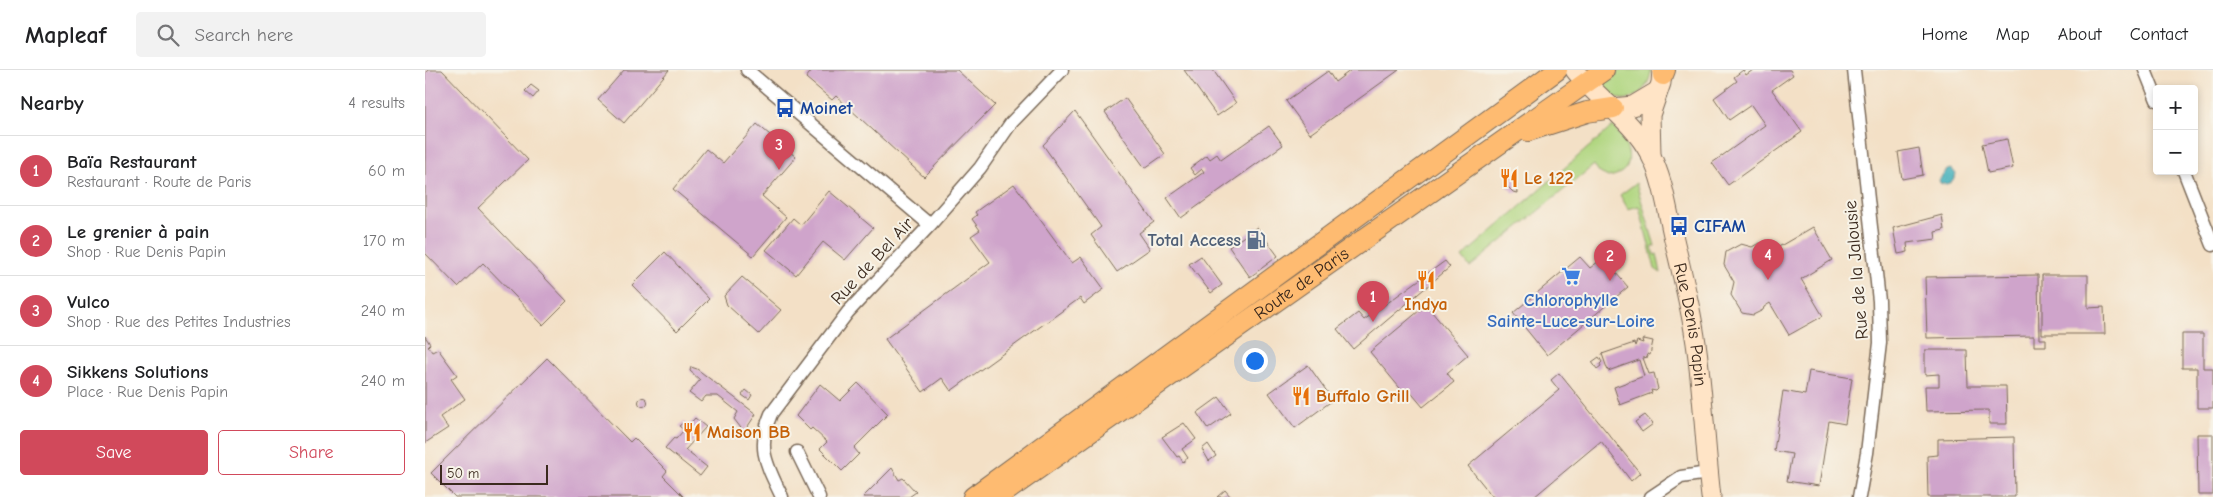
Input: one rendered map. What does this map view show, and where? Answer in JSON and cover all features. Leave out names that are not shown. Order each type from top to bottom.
[{"type":"main road","points":[[1531,89],[1539,70]]},
{"type":"main road","name":"Route de Paris","points":[[973,497],[1557,70]]},
{"type":"main road","name":"Route de Paris","points":[[998,497],[1509,137],[1580,76],[1604,70]]},
{"type":"main road","points":[[1509,137],[1587,112],[1613,108]]},
{"type":"street","points":[[747,70],[930,225]]},
{"type":"street","name":"Rue de Bel Air","points":[[782,497],[764,459],[763,441],[765,428],[771,414],[848,312],[930,225],[980,168],[1011,123],[1062,70]]},
{"type":"street","name":"Rue de la Jalousie","points":[[1854,70],[1879,301],[1880,343],[1867,453],[1859,497]]},
{"type":"street","points":[[2145,70],[2153,90]]},
{"type":"street","points":[[1580,76],[1628,122],[1651,155]]},
{"type":"street","points":[[1613,108],[1640,104],[1662,76]]},
{"type":"street","points":[[1651,155],[1650,115],[1662,76]]},
{"type":"street","name":"Rue Denis Papin","points":[[1651,155],[1666,204],[1691,315],[1699,368],[1711,497]]},
{"type":"street","points":[[2187,175],[2213,245]]},
{"type":"street","points":[[797,452],[819,497]]},
{"type":"street","points":[[1651,497],[1681,477],[1708,473]]},
{"type":"green space","points":[[1622,70],[1651,70],[1650,77],[1643,89],[1638,94],[1626,99],[1612,96],[1600,85]]},
{"type":"green space","points":[[1613,126],[1627,148],[1629,156],[1625,169],[1618,174],[1608,177],[1600,173],[1594,165],[1470,267],[1462,257]]},
{"type":"green space","points":[[1636,183],[1655,246],[1652,247],[1654,255],[1657,254],[1661,273],[1655,269],[1639,206],[1628,209],[1620,195]]},
{"type":"water","points":[[1952,169],[1956,174],[1954,179],[1948,184],[1940,183],[1939,180],[1947,170]]},
{"type":"building","points":[[428,70],[442,70],[528,160],[478,208],[567,301],[543,325],[483,263],[458,287],[425,253],[425,73]]},
{"type":"building","points":[[624,70],[669,70],[624,123],[598,100]]},
{"type":"building","points":[[812,70],[957,70],[995,105],[924,177],[836,96],[832,100],[806,78]]},
{"type":"building","points":[[1184,70],[1213,70],[1236,103],[1217,116]]},
{"type":"building","points":[[1351,70],[1399,70],[1310,134],[1286,101],[1328,71],[1335,82]]},
{"type":"building","points":[[1743,70],[1746,75],[1753,70],[1790,70],[1793,75],[1772,90],[1802,132],[1728,185],[1712,163],[1765,125],[1751,105],[1729,120],[1714,98],[1737,81],[1734,77]]},
{"type":"building","points":[[531,85],[539,91],[533,98],[525,91]]},
{"type":"building","points":[[1125,98],[1165,154],[1145,168],[1105,112]]},
{"type":"building","points":[[1075,111],[1154,222],[1139,233],[1150,249],[1117,272],[1091,235],[1101,227],[1043,145]]},
{"type":"building","points":[[757,124],[796,157],[762,196],[786,217],[753,256],[673,189],[706,149],[723,163]]},
{"type":"building","points":[[1269,126],[1283,145],[1181,218],[1167,198],[1204,172],[1202,169],[1195,175],[1190,168],[1207,155],[1210,159],[1217,154],[1221,160]]},
{"type":"building","points":[[2007,139],[2013,168],[1988,173],[1982,144]]},
{"type":"building","points":[[1919,148],[1923,175],[1902,179],[1898,152]]},
{"type":"building","points":[[1515,172],[1518,193],[1513,192],[1506,185],[1508,177]]},
{"type":"building","points":[[1014,184],[1072,263],[1081,257],[1104,289],[1084,304],[1080,298],[951,391],[942,378],[923,392],[885,339],[990,262],[971,236],[980,230],[972,219],[977,215],[975,212]]},
{"type":"building","points":[[829,191],[873,228],[845,260],[823,242],[796,275],[766,250],[793,218],[801,225]]},
{"type":"building","points":[[1942,215],[1944,230],[1935,232],[1936,239],[1907,243],[1908,252],[1898,254],[1893,228]]},
{"type":"building","points":[[1257,227],[1278,256],[1250,277],[1229,247]]},
{"type":"building","points":[[1813,227],[1832,260],[1801,279],[1823,316],[1789,335],[1770,303],[1763,310],[1753,315],[1742,313],[1731,295],[1734,282],[1724,265],[1726,252],[1741,244],[1752,247],[1759,243],[1766,245],[1770,252]]},
{"type":"building","points":[[665,252],[709,299],[677,331],[632,285]]},
{"type":"building","points":[[1201,256],[1222,285],[1211,293],[1189,264]]},
{"type":"building","points":[[1580,257],[1590,268],[1603,258],[1628,287],[1547,355],[1513,313]]},
{"type":"building","points":[[1445,261],[1450,267],[1353,349],[1337,329],[1358,313],[1364,320]]},
{"type":"building","points":[[2038,275],[2039,339],[2046,339],[2046,346],[2034,346],[2034,336],[1927,338],[1925,277]]},
{"type":"building","points":[[2042,275],[2088,275],[2088,308],[2104,307],[2105,334],[2042,334]]},
{"type":"building","points":[[742,277],[781,310],[759,334],[727,305],[724,296]]},
{"type":"building","points":[[1426,305],[1468,355],[1447,373],[1454,382],[1423,407],[1408,389],[1404,393],[1370,352]]},
{"type":"building","points":[[2182,334],[2203,334],[2203,368],[2213,368],[2213,408],[2197,408],[2197,368],[2182,368]]},
{"type":"building","points":[[425,336],[432,352],[438,349],[457,375],[451,379],[465,399],[440,417],[448,428],[425,443]]},
{"type":"building","points":[[1642,340],[1653,341],[1650,355],[1647,354],[1648,357],[1643,358],[1649,374],[1654,373],[1658,389],[1656,391],[1651,390],[1652,393],[1620,405],[1614,387],[1644,376],[1639,360],[1608,371],[1602,354],[1634,343],[1635,346],[1637,341],[1643,343]]},
{"type":"building","points":[[1925,350],[1967,350],[1968,386],[2006,386],[2007,424],[1989,424],[1989,410],[1926,411],[1925,386],[1939,386],[1939,374],[1925,375]]},
{"type":"building","points":[[1599,357],[1602,362],[1601,366],[1597,369],[1592,362]]},
{"type":"building","points":[[547,358],[630,442],[634,438],[667,471],[663,476],[684,497],[455,497],[431,473]]},
{"type":"building","name":"Buffalo Grill","points":[[1308,365],[1333,400],[1295,428],[1269,393]]},
{"type":"building","points":[[691,367],[697,369],[756,414],[744,432],[734,419],[738,412],[718,396],[706,396],[701,402],[689,393],[700,380],[690,371]]},
{"type":"building","points":[[1809,371],[1852,378],[1845,424],[1829,421],[1819,486],[1787,481],[1792,454],[1774,451],[1783,391],[1805,395]]},
{"type":"building","points":[[1559,373],[1640,473],[1631,481],[1601,441],[1534,497],[1493,497],[1468,466],[1559,390],[1551,380]]},
{"type":"building","points":[[858,383],[888,414],[854,448],[859,454],[842,471],[820,449],[827,442],[812,428],[810,430],[796,416],[820,384],[840,401]]},
{"type":"building","points":[[746,390],[752,395],[749,400],[742,395]]},
{"type":"building","points":[[1219,397],[1231,413],[1208,429],[1197,413]]},
{"type":"building","points":[[643,398],[647,402],[643,406],[639,402]]},
{"type":"building","points":[[1645,415],[1653,424],[1642,432],[1635,422]]},
{"type":"building","points":[[695,418],[706,427],[685,450],[707,467],[700,476],[665,448],[684,430],[679,426],[684,422],[688,426]]},
{"type":"building","points":[[1184,423],[1196,439],[1182,449],[1188,458],[1183,462],[1162,437]]},
{"type":"building","points":[[2197,434],[2213,434],[2213,495],[2198,495]]},
{"type":"building","points":[[2014,437],[2015,497],[1928,497],[1927,456],[1938,455],[1938,439]]},
{"type":"building","points":[[1208,444],[1216,456],[1209,461],[1202,449]]},
{"type":"building","points":[[892,468],[899,480],[903,478],[916,492],[909,497],[863,497]]},
{"type":"building","points":[[1225,490],[1231,497],[1217,497]]},
{"type":"place","name":"Moinet","points":[[785,108]]},
{"type":"place","name":"Vulco","points":[[779,170]]},
{"type":"place","name":"Le 122","points":[[1509,178]]},
{"type":"place","name":"CIFAM","points":[[1679,226]]},
{"type":"place","name":"Total Access","points":[[1256,240]]},
{"type":"place","name":"Chlorophylle Sainte-Luce-sur-Loire","points":[[1571,276]]},
{"type":"place","name":"Indya","points":[[1426,280]]},
{"type":"place","name":"Sikkens Solutions","points":[[1768,280]]},
{"type":"place","name":"Le grenier à pain","points":[[1610,281]]},
{"type":"place","name":"Baïa Restaurant","points":[[1373,322]]},
{"type":"place","name":"Buffalo Grill","points":[[1301,396]]},
{"type":"place","name":"Maison BB","points":[[692,432]]}]
